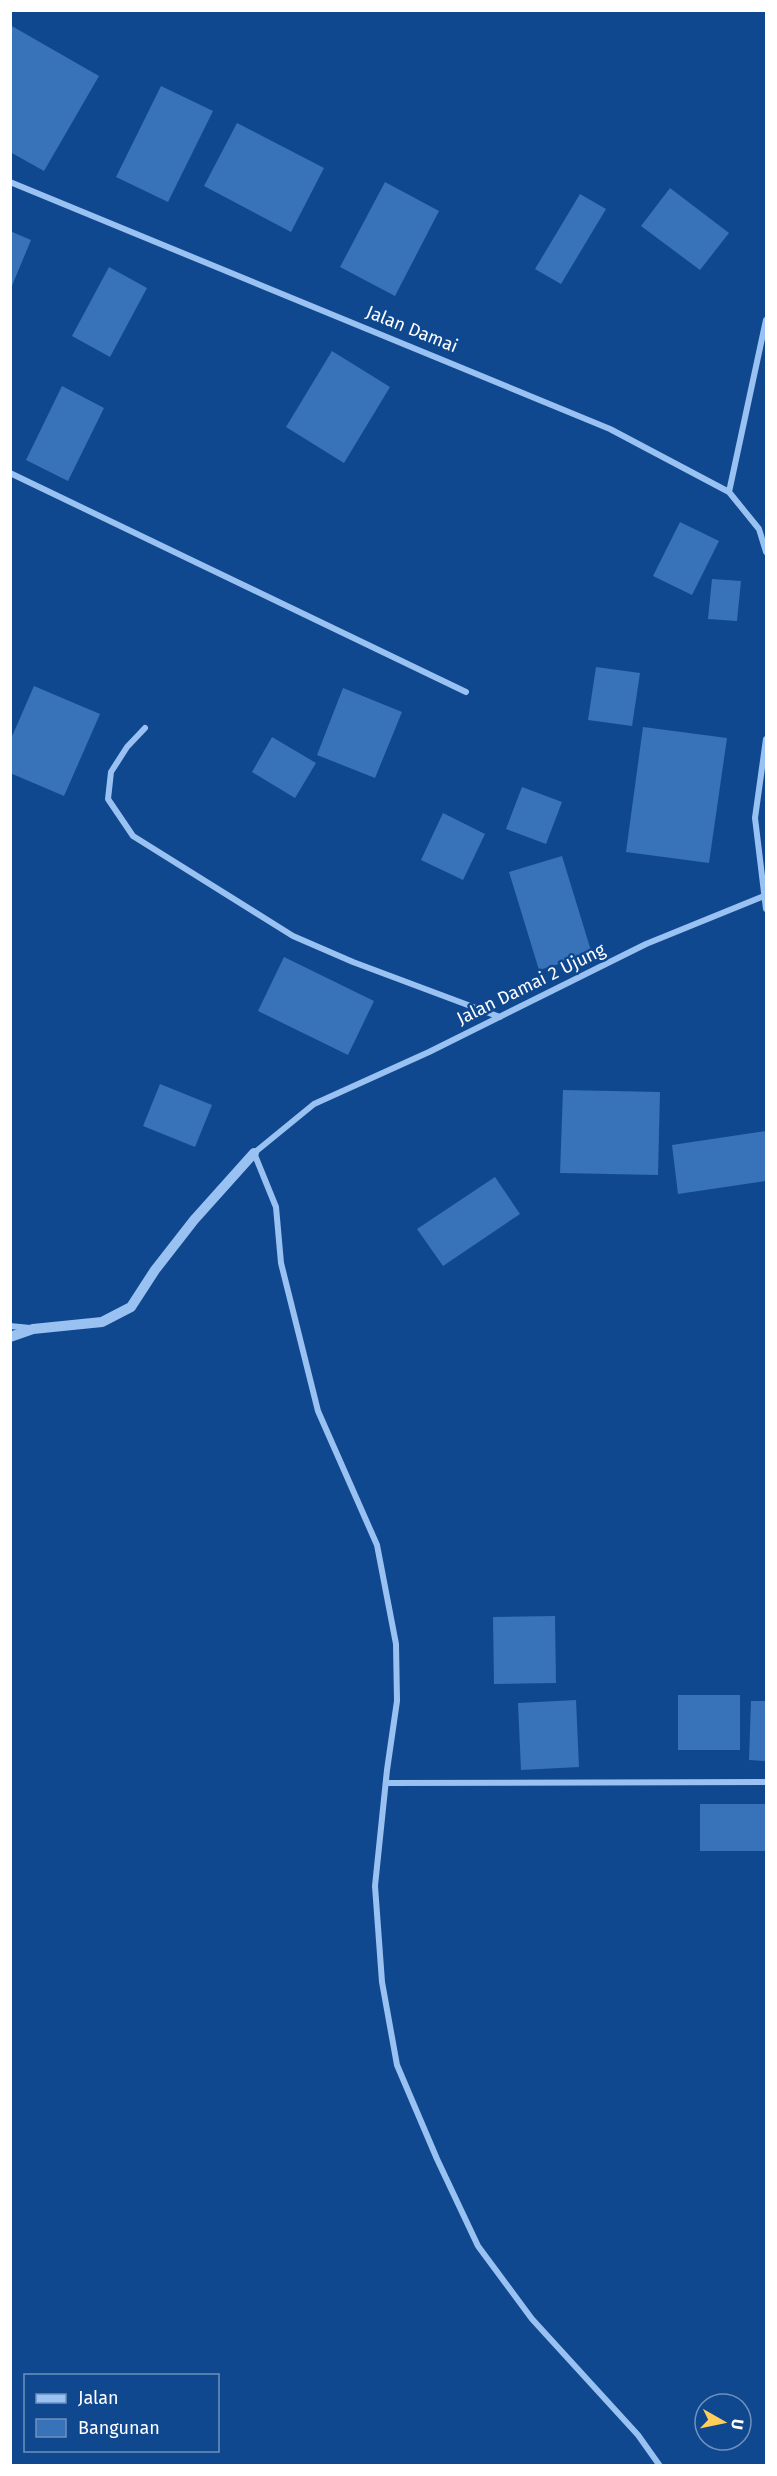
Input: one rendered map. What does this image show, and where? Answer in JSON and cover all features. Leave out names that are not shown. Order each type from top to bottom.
[{"type":"street","name":"Jalan Damai","points":[[10,182],[610,429],[729,492],[763,528],[766,552]]},
{"type":"street","points":[[729,492],[766,320]]},
{"type":"street","points":[[10,473],[466,692]]},
{"type":"street","points":[[145,728],[127,747],[111,772],[108,799],[133,836],[293,936],[353,962],[500,1017]]},
{"type":"street","points":[[766,739],[755,818],[766,909]]},
{"type":"street","name":"Jalan Damai 2 Ujung","points":[[254,1153],[314,1104],[429,1052],[646,944],[764,896]]},
{"type":"street","points":[[10,1326],[33,1329],[102,1322],[131,1308],[155,1270],[194,1220],[254,1153],[276,1207],[282,1263],[318,1411],[377,1545],[396,1644],[397,1701],[375,1886],[382,1982],[397,2065],[437,2159],[478,2246],[532,2319],[638,2435],[660,2466]]},
{"type":"street","points":[[10,1337],[33,1329]]},
{"type":"street","points":[[387,1783],[766,1782]]},
{"type":"building","points":[[10,25],[99,76],[44,171],[10,152]]},
{"type":"building","points":[[161,86],[213,111],[168,202],[116,177]]},
{"type":"building","points":[[237,123],[324,168],[291,232],[204,186]]},
{"type":"building","points":[[385,182],[439,211],[395,296],[340,267]]},
{"type":"building","points":[[670,188],[729,233],[700,270],[641,226]]},
{"type":"building","points":[[580,194],[606,209],[561,284],[535,269]]},
{"type":"building","points":[[10,231],[31,240],[11,288],[10,288]]},
{"type":"building","points":[[109,267],[147,288],[110,357],[72,336]]},
{"type":"building","points":[[332,351],[390,387],[344,463],[286,427]]},
{"type":"building","points":[[62,386],[104,408],[68,481],[26,460]]},
{"type":"building","points":[[680,522],[719,541],[692,595],[653,576]]},
{"type":"building","points":[[712,579],[741,581],[737,621],[708,619]]},
{"type":"building","points":[[596,667],[640,673],[632,726],[588,720]]},
{"type":"building","points":[[34,686],[100,714],[64,796],[10,773],[10,741]]},
{"type":"building","points":[[343,688],[402,712],[375,778],[317,755]]},
{"type":"building","points":[[643,727],[727,738],[709,863],[626,852]]},
{"type":"building","points":[[272,737],[316,763],[295,798],[252,772]]},
{"type":"building","points":[[522,787],[562,802],[546,844],[506,829]]},
{"type":"building","points":[[443,813],[485,834],[463,880],[421,860]]},
{"type":"building","points":[[562,856],[592,954],[539,970],[509,872]]},
{"type":"building","points":[[284,957],[374,1001],[348,1055],[258,1011]]},
{"type":"building","points":[[160,1084],[212,1105],[195,1147],[143,1126]]},
{"type":"building","points":[[563,1090],[660,1092],[658,1175],[560,1173]]},
{"type":"building","points":[[766,1131],[766,1181],[678,1194],[672,1145]]},
{"type":"building","points":[[495,1177],[520,1214],[443,1266],[417,1229]]},
{"type":"building","points":[[555,1616],[556,1683],[494,1684],[493,1617]]},
{"type":"building","points":[[678,1695],[740,1695],[740,1750],[678,1750]]},
{"type":"building","points":[[576,1700],[579,1767],[521,1770],[518,1703]]},
{"type":"building","points":[[751,1701],[766,1701],[766,1761],[749,1760]]},
{"type":"building","points":[[700,1804],[765,1804],[765,1851],[700,1851]]}]
